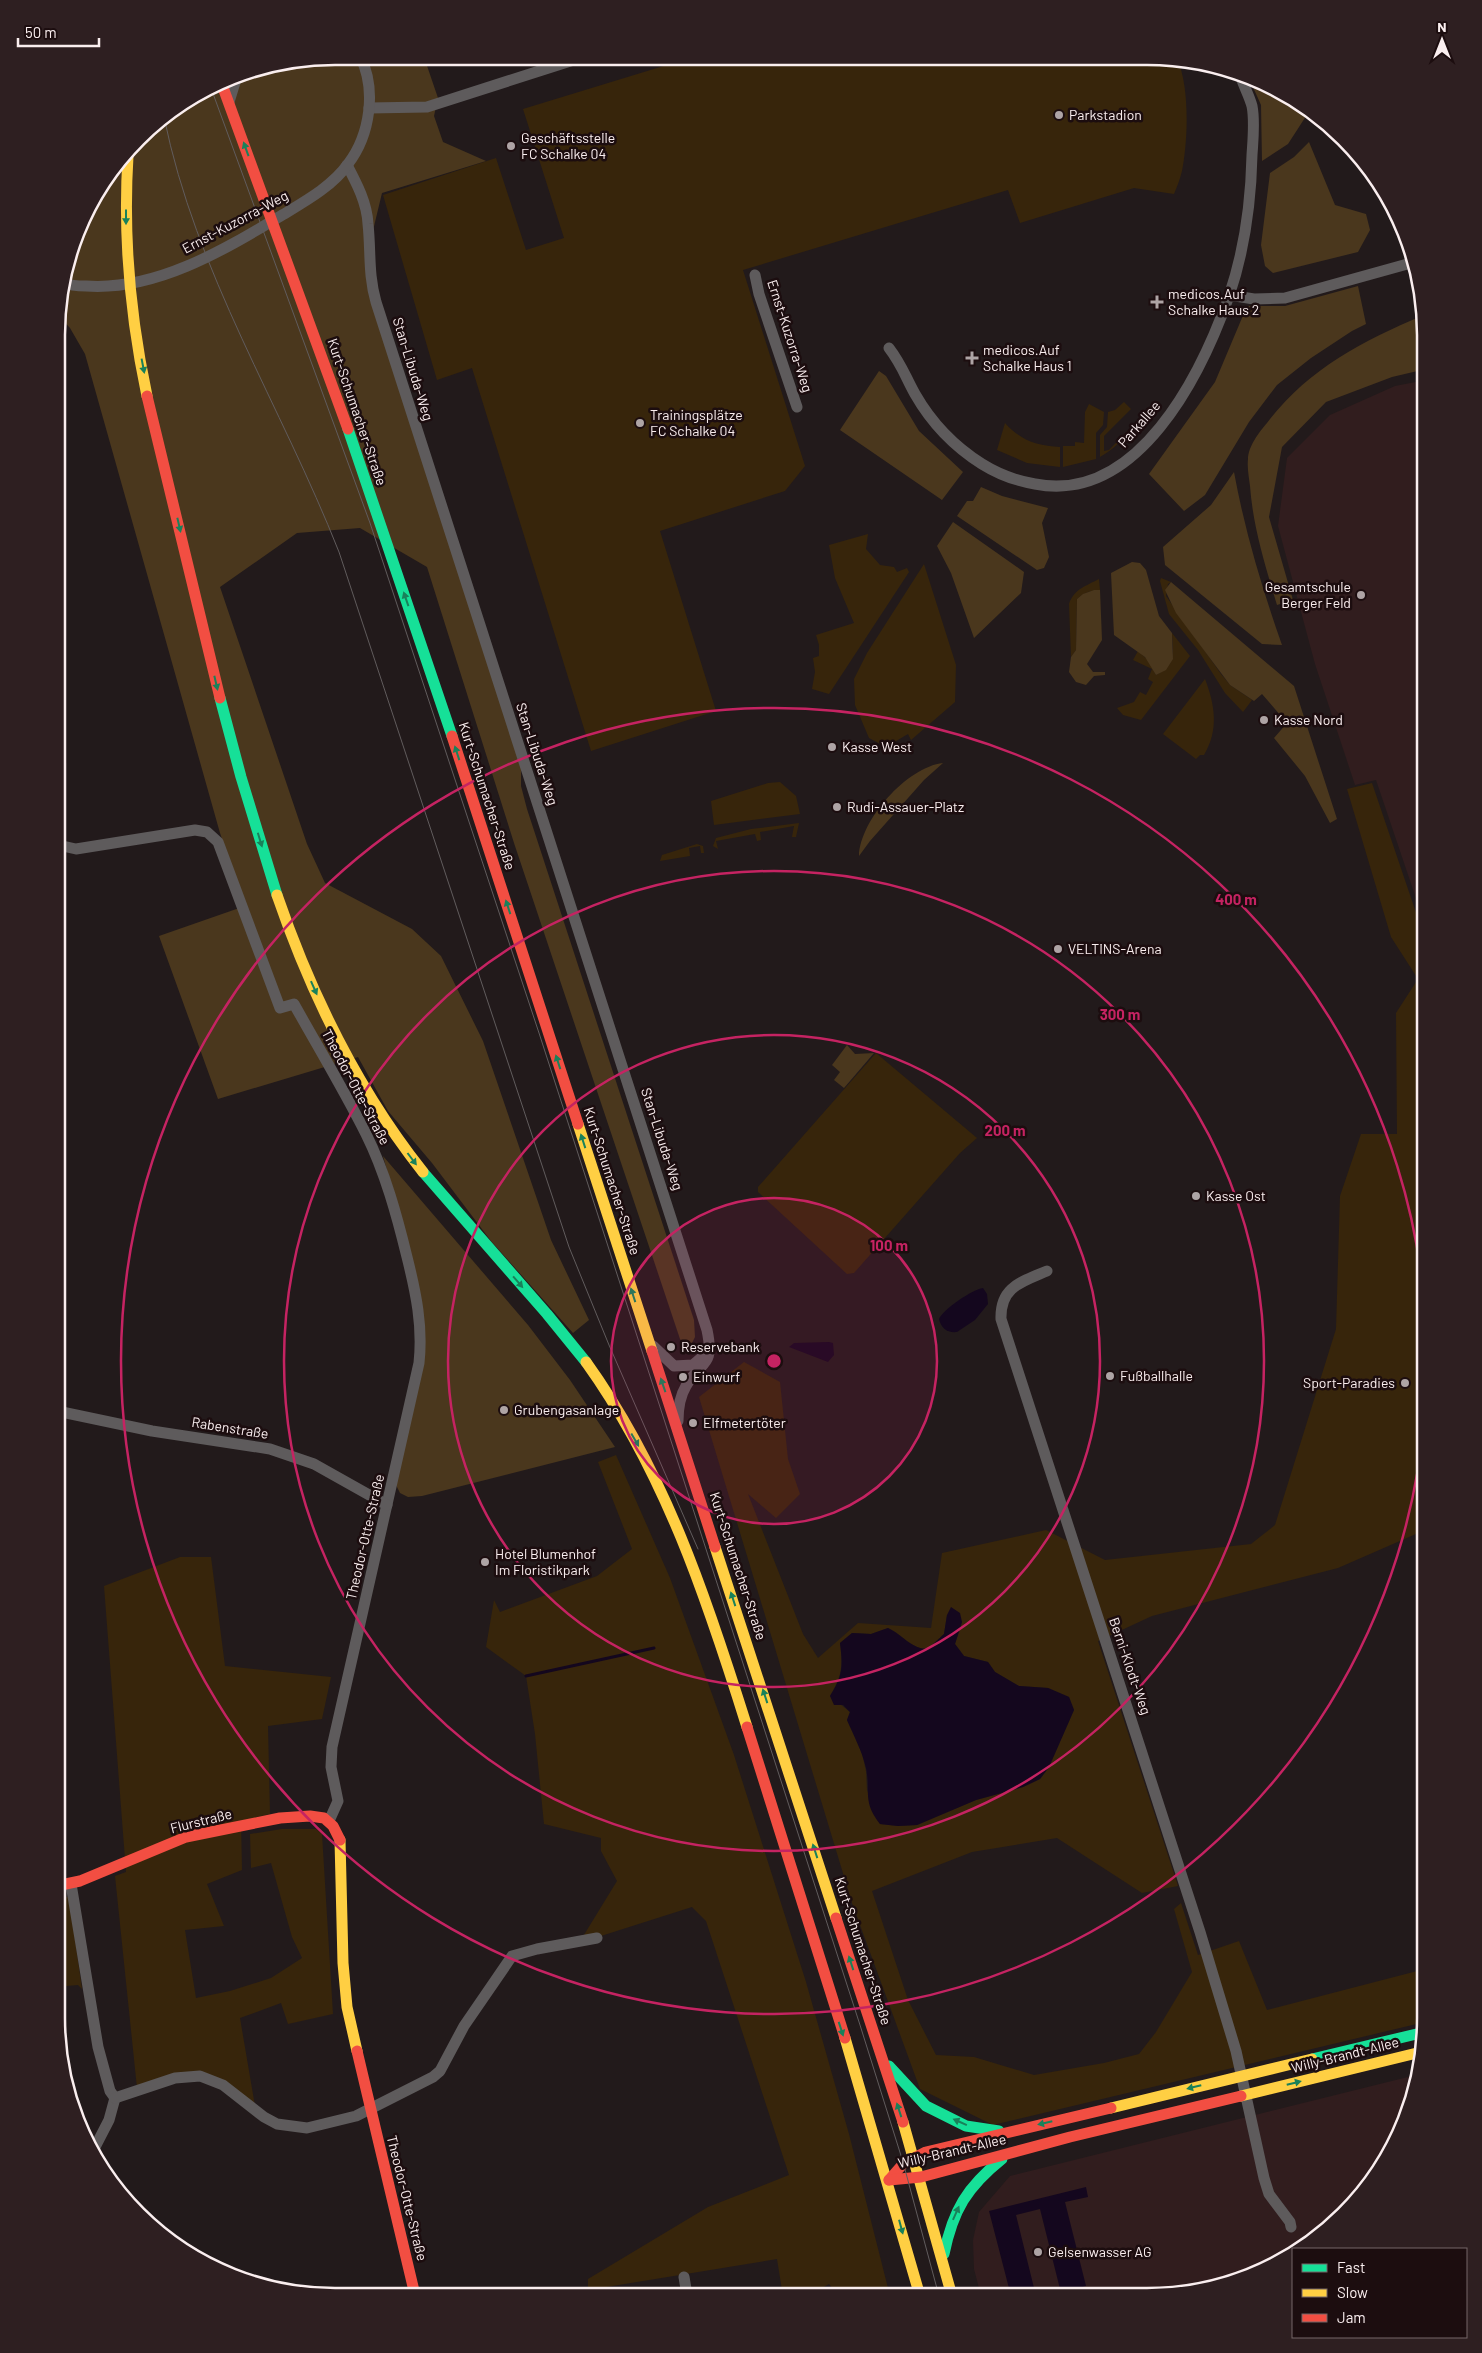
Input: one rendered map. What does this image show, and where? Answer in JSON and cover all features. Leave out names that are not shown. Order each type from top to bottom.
[{"type":"main road","name":"Kurt-Schumacher-Straße","points":[[224,90],[353,443],[443,709],[921,2177],[950,2288]]},
{"type":"main road","points":[[127,163],[126,256],[134,318],[153,417],[233,752],[273,884],[301,957],[334,1034],[375,1106],[431,1183],[562,1333],[604,1388],[637,1442],[691,1561],[738,1700],[889,2180],[918,2288]]},
{"type":"main road","name":"Flurstraße","points":[[65,1885],[186,1837],[299,1816],[313,1816],[329,1821]]},
{"type":"main road","name":"Theodor-Otte-Straße","points":[[329,1821],[340,1840],[343,1962],[347,2007],[413,2288]]},
{"type":"main road","name":"Willy-Brandt-Allee","points":[[889,2180],[898,2166],[914,2156],[1416,2034]]},
{"type":"main road","name":"Willy-Brandt-Allee","points":[[889,2180],[921,2177],[1011,2152],[1415,2053]]},
{"type":"main road","points":[[882,2059],[926,2106],[966,2126],[1007,2132]]},
{"type":"main road","points":[[943,2260],[948,2232],[963,2198],[980,2176],[1011,2152]]},
{"type":"street","name":"Ernst-Kuzorra-Weg","points":[[70,284],[98,287],[126,285],[195,262],[251,234],[327,185],[347,165],[363,135],[369,108],[368,82],[363,65]]},
{"type":"street","points":[[369,108],[427,107],[558,65]]},
{"type":"street","name":"Parkallee","points":[[889,348],[902,365],[915,393],[936,423],[958,446],[983,465],[1013,479],[1044,486],[1074,485],[1110,472],[1139,452],[1178,402],[1195,374],[1211,341],[1229,295],[1247,214],[1252,170],[1252,106],[1243,83]]},
{"type":"street","points":[[229,104],[234,85]]},
{"type":"street","name":"Stan-Libuda-Weg","points":[[347,165],[360,190],[366,208],[371,283],[376,302],[708,1330],[710,1350]]},
{"type":"street","points":[[123,168],[126,177]]},
{"type":"street","points":[[1229,295],[1254,299],[1285,298],[1408,264]]},
{"type":"street","name":"Ernst-Kuzorra-Weg","points":[[755,275],[759,294],[797,407]]},
{"type":"street","name":"Theodor-Otte-Straße","points":[[65,847],[76,849],[195,830],[207,832],[218,842],[280,1008],[294,1004],[366,1134],[389,1195],[418,1302],[420,1324],[419,1363],[332,1747],[331,1768],[338,1800],[329,1821]]},
{"type":"street","name":"Berni-Klodt-Weg","points":[[1047,1271],[1021,1282],[1010,1290],[1004,1298],[1002,1319],[1208,1960],[1246,2095],[1264,2178],[1270,2194],[1290,2222],[1291,2227]]},
{"type":"street","points":[[648,1342],[674,1366],[693,1365],[710,1350]]},
{"type":"street","points":[[677,1428],[682,1393],[687,1384],[709,1360],[710,1350]]},
{"type":"street","name":"Rabenstraße","points":[[65,1413],[152,1432],[270,1449],[314,1464],[387,1505]]},
{"type":"street","points":[[71,1884],[98,2047],[110,2091],[115,2098]]},
{"type":"street","points":[[115,2098],[175,2078],[200,2076],[223,2085],[264,2117],[277,2124],[307,2128],[356,2116],[433,2077],[440,2071],[464,2026],[512,1956],[537,1948],[597,1938]]},
{"type":"street","points":[[97,2144],[109,2120],[115,2098]]},
{"type":"street","points":[[684,2277],[686,2288]]},
{"type":"shaded area","points":[[335,65],[427,65],[438,98],[434,116],[443,142],[486,161],[382,193],[370,243],[370,282],[521,759],[521,786],[527,809],[694,1320],[695,1337],[691,1345],[684,1344],[680,1339],[514,843],[427,567],[360,528],[297,533],[220,587],[307,844],[325,883],[412,929],[441,956],[483,1041],[551,1240],[589,1320],[573,1333],[491,1241],[432,1163],[388,1111],[358,1057],[218,1099],[159,936],[245,906],[220,833],[85,354],[66,323],[70,283],[79,248],[93,216],[101,200],[132,157],[171,121],[200,101],[216,93],[248,79],[283,70]]},
{"type":"shaded area","name":"Trainingsplätze FC Schalke 04","points":[[667,65],[1147,65],[1180,67],[1184,84],[1187,114],[1184,159],[1174,194],[1134,188],[1020,223],[1008,190],[743,270],[805,466],[785,491],[660,531],[716,711],[591,751],[472,368],[437,380],[383,195],[496,158],[526,250],[564,238],[523,109]]},
{"type":"shaded area","points":[[1253,87],[1282,101],[1305,117],[1288,144],[1262,161],[1261,105]]},
{"type":"shaded area","points":[[1309,142],[1335,205],[1366,214],[1370,230],[1358,252],[1273,273],[1265,266],[1261,245],[1270,173],[1294,157]]},
{"type":"shaded area","points":[[1358,286],[1366,324],[1311,358],[1277,385],[1249,422],[1205,495],[1184,511],[1149,474],[1215,382],[1247,306],[1285,306]]},
{"type":"shaded area","points":[[1416,319],[1417,371],[1392,377],[1326,402],[1282,447],[1269,517],[1293,600],[1277,605],[1260,546],[1254,516],[1248,454],[1261,431],[1300,387],[1337,359]]},
{"type":"shaded area","points":[[879,371],[886,376],[919,431],[963,472],[942,500],[840,430]]},
{"type":"shaded area","name":"Gesamtschule Berger Feld","points":[[1417,382],[1417,901],[1376,780],[1355,785],[1315,664],[1278,526],[1287,458],[1330,415],[1395,386]]},
{"type":"shaded area","points":[[1124,402],[1131,409],[1104,436],[1104,451],[1109,450],[1145,413],[1119,443],[1100,457],[1100,435],[1107,427],[1108,412],[1115,410]]},
{"type":"shaded area","points":[[1089,404],[1104,412],[1103,425],[1096,433],[1096,459],[1063,467],[1063,446],[1075,446],[1075,442],[1084,443],[1085,412]]},
{"type":"shaded area","points":[[1005,423],[1017,434],[1030,441],[1037,444],[1060,447],[1060,467],[1027,463],[997,450]]},
{"type":"shaded area","points":[[1234,472],[1255,560],[1282,645],[1262,644],[1165,565],[1163,547],[1211,505]]},
{"type":"shaded area","points":[[981,487],[1002,496],[1048,508],[1042,523],[1049,557],[1044,568],[1037,570],[957,516],[967,501],[973,501]]},
{"type":"shaded area","points":[[953,522],[1024,572],[1021,593],[974,638],[951,573],[937,546]]},
{"type":"shaded area","points":[[868,534],[866,549],[880,565],[894,567],[897,572],[907,568],[909,572],[829,694],[812,689],[815,672],[813,658],[819,656],[819,645],[816,635],[854,623],[835,578],[829,545]]},
{"type":"shaded area","points":[[1132,562],[1140,563],[1146,570],[1159,616],[1172,633],[1173,659],[1166,670],[1156,675],[1145,657],[1114,635],[1111,573]]},
{"type":"shaded area","points":[[924,564],[956,665],[955,702],[911,740],[908,734],[886,747],[869,738],[855,705],[854,679],[867,653]]},
{"type":"shaded area","points":[[1161,578],[1171,582],[1168,584],[1166,596],[1221,674],[1230,685],[1252,700],[1243,712],[1225,693],[1198,650],[1169,614],[1160,581]]},
{"type":"shaded area","points":[[1099,579],[1100,590],[1088,592],[1077,599],[1076,650],[1071,657],[1069,604],[1077,591]]},
{"type":"shaded area","points":[[1171,582],[1294,686],[1337,819],[1330,823],[1305,776],[1274,738],[1287,723],[1262,694],[1254,701],[1230,685],[1176,613],[1165,590]]},
{"type":"shaded area","points":[[1100,590],[1102,640],[1087,664],[1093,672],[1105,672],[1105,675],[1094,676],[1086,685],[1076,682],[1069,672],[1071,657],[1076,650],[1077,599],[1083,594]]},
{"type":"shaded area","points":[[1172,633],[1190,656],[1141,720],[1123,715],[1117,708],[1134,702],[1140,692],[1146,695],[1153,682],[1148,679],[1152,669],[1133,660],[1138,651],[1148,660],[1156,675],[1168,667],[1171,662],[1173,653]]},
{"type":"shaded area","points":[[1205,679],[1213,708],[1214,727],[1209,746],[1204,755],[1200,755],[1196,759],[1163,734]]},
{"type":"shaded area","points":[[943,763],[924,780],[859,856],[861,842],[867,827],[888,798],[915,774]]},
{"type":"shaded area","points":[[780,782],[796,796],[800,814],[714,825],[711,801],[768,783]]},
{"type":"shaded area","points":[[1372,783],[1417,916],[1417,977],[1391,937],[1347,789]]},
{"type":"shaded area","points":[[799,823],[796,837],[792,837],[794,826],[760,832],[761,840],[757,841],[755,834],[716,841],[718,849],[713,846],[716,838],[751,829]]},
{"type":"shaded area","points":[[697,844],[703,846],[704,853],[701,853],[700,846],[689,848],[690,856],[660,861],[662,855]]},
{"type":"shaded area","points":[[1417,981],[1417,1533],[1338,1568],[1152,1616],[1098,1641],[1178,1886],[1142,1893],[1057,1838],[972,1852],[872,1891],[908,2000],[936,2055],[974,2057],[1034,2075],[1104,2063],[1139,2054],[1156,2032],[1192,1972],[1174,1909],[1181,1903],[1198,1955],[1239,1941],[1267,2010],[1417,1971],[1417,2024],[993,2125],[920,2089],[852,1903],[699,1397],[744,1362],[780,1382],[788,1459],[800,1494],[776,1518],[748,1494],[803,1634],[818,1658],[858,1623],[931,1628],[942,1553],[1046,1530],[1105,1560],[1251,1544],[1275,1525],[1336,1329],[1340,1196],[1361,1134],[1397,1134],[1396,1013]],"holes":[[[947,1615],[962,1622],[955,1644],[964,1656],[988,1662],[995,1672],[1019,1686],[1048,1688],[1069,1697],[1074,1710],[1049,1767],[1040,1779],[1023,1787],[976,1800],[917,1825],[898,1826],[880,1824],[867,1790],[866,1771],[862,1753],[847,1720],[850,1712],[830,1696],[841,1671],[840,1643],[852,1633],[871,1634],[888,1628],[917,1647],[928,1649],[944,1634]]]},
{"type":"shaded area","points":[[847,1045],[855,1054],[874,1053],[844,1088],[834,1080],[840,1072],[832,1065]]},
{"type":"shaded area","points":[[876,1053],[977,1138],[960,1153],[854,1273],[847,1274],[758,1192],[758,1187]]},
{"type":"shaded area","points":[[383,1156],[528,1325],[570,1380],[615,1447],[422,1496],[408,1497],[400,1493],[396,1485],[422,1350],[395,1199]]},
{"type":"shaded area","points":[[983,1288],[987,1294],[988,1304],[975,1320],[957,1332],[947,1331],[941,1325],[939,1319],[941,1315],[965,1296]]},
{"type":"shaded area","points":[[794,1343],[833,1343],[834,1355],[828,1362],[789,1347]]},
{"type":"shaded area","points":[[616,1455],[670,1578],[734,1755],[806,1982],[849,2134],[888,2288],[832,2288],[829,2284],[822,2288],[782,2288],[777,2259],[600,2288],[588,2288],[588,2279],[708,2207],[789,2175],[706,1921],[692,1907],[579,1943],[617,1881],[601,1851],[601,1838],[544,1824],[535,1734],[526,1676],[486,1647],[494,1600],[500,1612],[597,1576],[632,1549],[598,1462]]},
{"type":"shaded area","points":[[180,1557],[211,1557],[225,1666],[331,1677],[322,1719],[268,1726],[270,1814],[241,1821],[242,1870],[207,1884],[224,1926],[185,1930],[196,1998],[230,1991],[271,1978],[302,1958],[292,1937],[271,1863],[251,1868],[250,1834],[282,1829],[316,1829],[322,1834],[333,2014],[288,2024],[281,2003],[240,2018],[255,2106],[214,2077],[137,2088],[115,1876],[126,1872],[104,1586]]},
{"type":"shaded area","points":[[951,1607],[960,1613],[962,1622],[955,1644],[964,1656],[988,1662],[995,1672],[1019,1686],[1048,1688],[1069,1697],[1074,1710],[1049,1767],[1040,1779],[1023,1787],[976,1800],[917,1825],[898,1826],[880,1824],[874,1816],[869,1803],[866,1768],[847,1720],[850,1712],[843,1705],[834,1705],[830,1696],[840,1677],[842,1658],[840,1643],[852,1633],[871,1634],[888,1628],[917,1647],[928,1649],[944,1634],[947,1615]]},
{"type":"shaded area","points":[[65,1897],[69,1897],[82,1989],[78,1985],[65,1986]]},
{"type":"shaded area","points":[[1411,2076],[1403,2105],[1381,2153],[1361,2182],[1338,2209],[1311,2232],[1282,2252],[1234,2274],[1217,2279],[1182,2286],[1147,2288],[979,2288],[974,2269],[973,2240],[979,2212],[1010,2176]]},
{"type":"shaded area","points":[[1086,2187],[1088,2197],[1065,2202],[1086,2286],[1060,2288],[1040,2209],[1016,2215],[1034,2288],[1009,2288],[989,2211]]},
{"type":"waterway","points":[[526,1676],[654,1648]]},
{"type":"tram line","points":[[213,94],[370,523],[539,1033],[860,2025],[903,2162],[937,2288]]},
{"type":"tram line","points":[[166,125],[178,175],[218,285],[292,444],[339,552],[569,1247],[609,1345],[698,1549]]},
{"type":"traffic: fast","points":[[348,429],[452,736]]},
{"type":"traffic: fast","points":[[220,698],[241,777],[277,895]]},
{"type":"traffic: fast","points":[[423,1172],[547,1314],[586,1362]]},
{"type":"traffic: fast","points":[[1312,2059],[1416,2034]]},
{"type":"traffic: fast","points":[[889,2066],[926,2106],[966,2126],[999,2131]]},
{"type":"traffic: fast","points":[[944,2254],[952,2225],[963,2200],[979,2179],[1002,2159]]},
{"type":"traffic: slow","points":[[128,162],[126,216],[129,276],[136,336],[147,396]]},
{"type":"traffic: slow","points":[[277,895],[305,969],[338,1040],[399,1141],[423,1172]]},
{"type":"traffic: slow","points":[[578,1124],[652,1351]]},
{"type":"traffic: slow","points":[[586,1362],[614,1404],[639,1447],[661,1492],[699,1584],[747,1727]]},
{"type":"traffic: slow","points":[[715,1547],[836,1918]]},
{"type":"traffic: slow","points":[[340,1840],[343,1963],[347,2007],[357,2051]]},
{"type":"traffic: slow","points":[[845,2038],[918,2288]]},
{"type":"traffic: slow","points":[[1241,2096],[1415,2053]]},
{"type":"traffic: slow","points":[[1111,2108],[1312,2059]]},
{"type":"traffic: slow","points":[[903,2122],[950,2288]]},
{"type":"traffic: jam","points":[[224,90],[348,429]]},
{"type":"traffic: jam","points":[[147,396],[220,698]]},
{"type":"traffic: jam","points":[[452,736],[578,1124]]},
{"type":"traffic: jam","points":[[652,1351],[715,1547]]},
{"type":"traffic: jam","points":[[747,1727],[845,2038]]},
{"type":"traffic: jam","points":[[65,1884],[80,1881],[186,1837],[280,1818],[310,1816],[324,1818],[333,1826],[340,1840]]},
{"type":"traffic: jam","points":[[836,1918],[903,2122]]},
{"type":"traffic: jam","points":[[357,2051],[413,2288]]},
{"type":"traffic: jam","points":[[889,2180],[921,2177],[1070,2137],[1241,2096]]},
{"type":"traffic: jam","points":[[889,2180],[903,2164],[926,2152],[1111,2108]]},
{"type":"place","name":"Parkstadion","points":[[1059,115]]},
{"type":"place","name":"Geschäftsstelle FC Schalke 04","points":[[511,146]]},
{"type":"place","name":"medicos.Auf Schalke Haus 2","points":[[1157,302]]},
{"type":"place","name":"medicos.Auf Schalke Haus 1","points":[[972,358]]},
{"type":"place","name":"Trainingsplätze FC Schalke 04","points":[[640,423]]},
{"type":"place","name":"Gesamtschule Berger Feld","points":[[1361,595]]},
{"type":"place","name":"Kasse Nord","points":[[1264,720]]},
{"type":"place","name":"Kasse West","points":[[832,747]]},
{"type":"place","name":"Rudi-Assauer-Platz","points":[[837,807]]},
{"type":"place","name":"VELTINS-Arena","points":[[1058,949]]},
{"type":"place","name":"Kasse Ost","points":[[1196,1196]]},
{"type":"place","name":"Reservebank","points":[[671,1347]]},
{"type":"place","name":"Fußballhalle","points":[[1110,1376]]},
{"type":"place","name":"Einwurf","points":[[683,1377]]},
{"type":"place","name":"Sport-Paradies","points":[[1405,1383]]},
{"type":"place","name":"Grubengasanlage","points":[[504,1410]]},
{"type":"place","name":"Elfmetertöter","points":[[693,1423]]},
{"type":"place","name":"Hotel Blumenhof Im Floristikpark","points":[[485,1562]]},
{"type":"place","name":"Gelsenwasser AG","points":[[1038,2252]]}]
